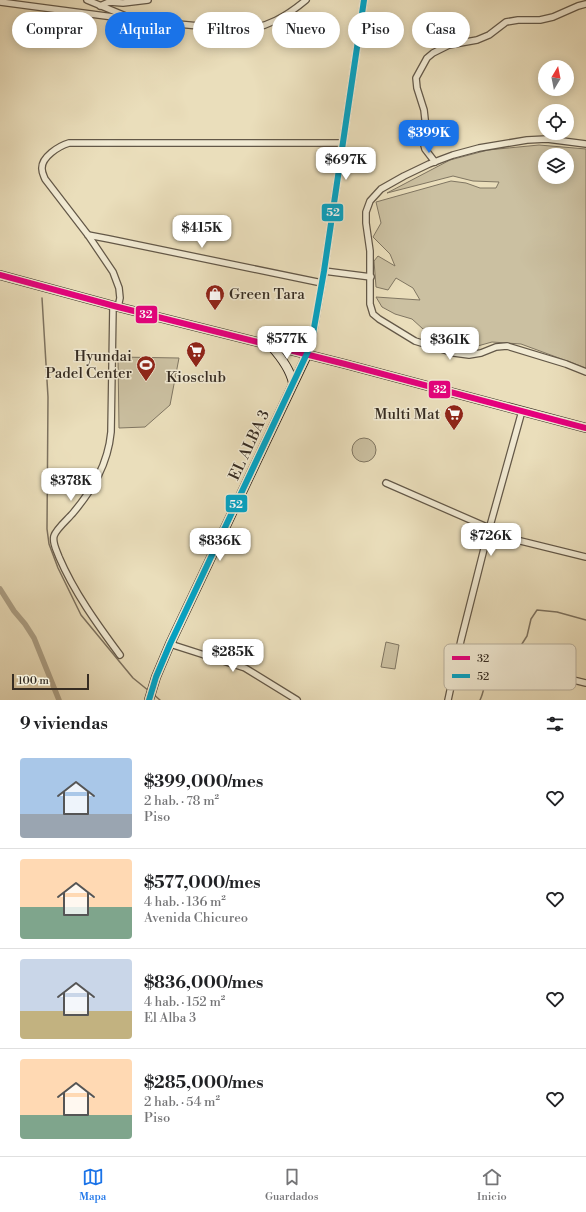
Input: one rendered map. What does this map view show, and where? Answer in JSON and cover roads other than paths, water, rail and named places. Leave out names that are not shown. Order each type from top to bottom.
[{"type":"main road","points":[[0,275],[586,428]]},
{"type":"main road","points":[[271,346],[289,371],[293,383]]},
{"type":"main road","name":"EL ALBA 3","points":[[150,695],[170,644],[307,355]]},
{"type":"main road","points":[[289,371],[298,372]]},
{"type":"street","points":[[87,0],[115,12]]},
{"type":"street","points":[[100,6],[109,2],[123,3],[148,0]]},
{"type":"street","points":[[185,25],[225,29],[252,29],[277,20],[291,12],[306,0]]},
{"type":"street","points":[[307,355],[311,345],[324,271],[364,0]]},
{"type":"street","points":[[0,2],[105,16]]},
{"type":"street","points":[[435,162],[425,149],[422,138],[426,128],[424,110],[417,88],[416,78],[427,58],[433,53],[450,45],[477,40],[488,35],[506,22],[518,20],[540,20],[553,17],[586,4]]},
{"type":"street","points":[[586,144],[547,139],[527,140],[479,148],[453,155],[404,176],[380,189],[370,201],[366,212],[370,251],[370,304],[373,314],[379,319],[415,341],[454,353],[469,355],[481,353],[496,347],[508,346],[566,364],[586,372]]},
{"type":"street","points":[[120,655],[77,592],[62,564],[53,539],[56,532],[80,505],[96,481],[108,452],[111,432],[116,306],[120,293],[116,277],[88,235],[45,179],[42,172],[42,167],[47,158],[56,149],[69,143],[343,143]]},
{"type":"street","points":[[88,235],[322,283]]},
{"type":"street","points":[[324,271],[371,277]]},
{"type":"street","points":[[461,644],[489,530],[522,412]]},
{"type":"street","points":[[386,483],[489,530],[586,556]]},
{"type":"street","points":[[170,644],[245,668],[297,700]]},
{"type":"street","points":[[576,681],[586,683]]},
{"type":"street","points":[[448,700],[450,690]]},
{"type":"waterway","points":[[42,298],[48,397],[47,529],[49,544],[58,568],[81,615],[133,678],[149,691]]},
{"type":"waterway","points":[[0,589],[34,638],[59,700]]},
{"type":"waterway","points":[[522,644],[527,636],[531,619],[537,610],[557,612],[586,620]]},
{"type":"waterway","points":[[480,700],[484,690]]},
{"type":"waterway","points":[[153,694],[160,700]]},
{"type":"place","name":"Green Tara","points":[[215,311]]},
{"type":"place","name":"Kiosclub","points":[[196,368]]},
{"type":"place","name":"Hyundai Padel Center","points":[[146,382]]},
{"type":"place","name":"Multi Mat","points":[[454,431]]}]
